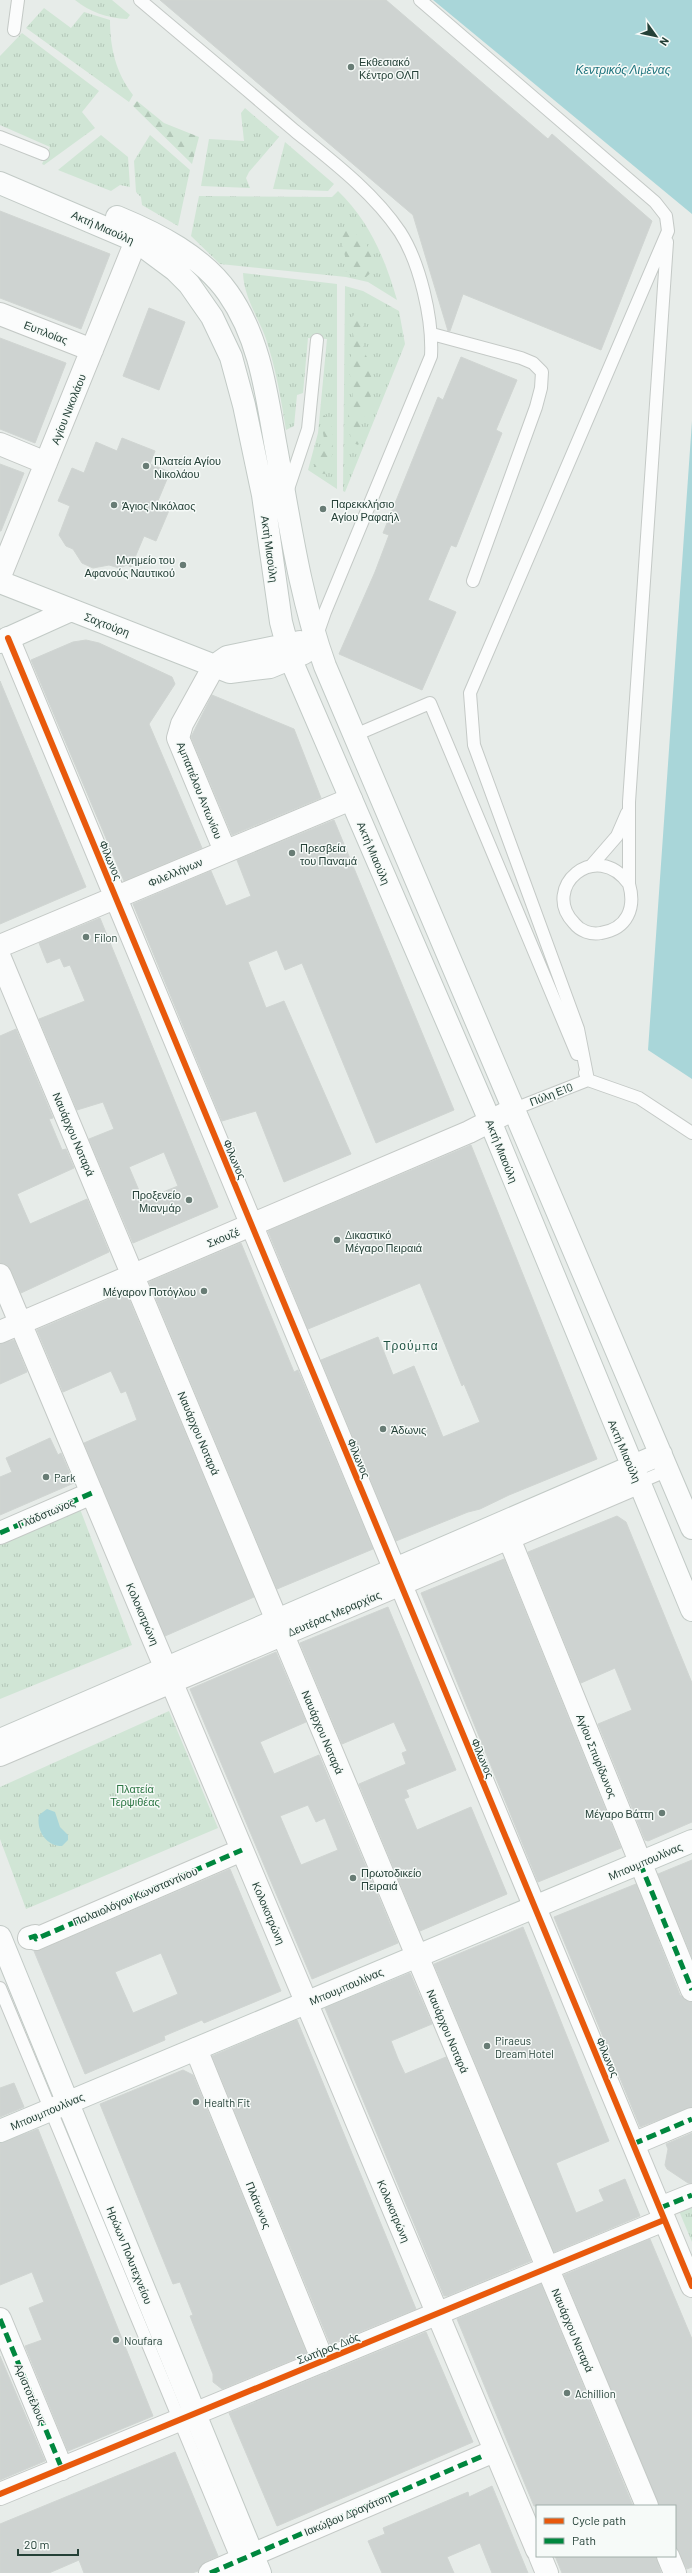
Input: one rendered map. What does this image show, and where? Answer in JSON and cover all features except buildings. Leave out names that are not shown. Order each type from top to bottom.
[{"type":"street","name":"Ακτή Μιαούλη","points":[[0,167],[153,232],[200,264],[227,292],[242,316],[262,369],[305,602],[316,642],[665,1462],[686,1502],[692,1528]]},
{"type":"street","name":"Ακτή Μιαούλη","points":[[0,183],[136,241],[175,270],[189,284],[212,317],[231,357],[244,405],[262,495],[281,622],[289,652],[490,1121],[692,1610]]},
{"type":"street","name":"Αγίου Νικολάου","points":[[0,576],[136,241]]},
{"type":"street","name":"Ευπλοίας","points":[[0,314],[92,350]]},
{"type":"street","points":[[0,444],[46,463]]},
{"type":"street","name":"Σαχτούρη","points":[[0,582],[230,672],[242,672],[270,667],[289,652],[316,642]]},
{"type":"street","points":[[4,640],[71,610]]},
{"type":"street","name":"Φίλωνος","points":[[4,640],[116,897],[692,2286]]},
{"type":"street","name":"Αμπατιέλου Αντωνίου","points":[[214,666],[182,724],[178,738],[225,851]]},
{"type":"street","name":"Φιλελλήνων","points":[[0,946],[351,799]]},
{"type":"street","name":"Ναυάρχου Νοταρά","points":[[0,958],[647,2505]]},
{"type":"street","name":"Σκουζέ","points":[[0,1332],[252,1225],[490,1121],[514,1109]]},
{"type":"street","name":"Κολοκοτρώνη","points":[[0,1275],[536,2548]]},
{"type":"street","name":"Δευτέρας Μεραρχίας","points":[[0,1740],[168,1675],[665,1462]]},
{"type":"street","name":"Γλάδστωνος","points":[[0,1533],[92,1493]]},
{"type":"street","name":"Αγίου Σπυρίδωνος","points":[[506,1530],[692,1990]]},
{"type":"street","name":"Δευτέρας Μεραρχίας","points":[[0,1755],[168,1675]]},
{"type":"street","name":"Μπουμπουλίνας","points":[[0,2131],[692,1841]]},
{"type":"street","name":"Παλαιολόγου Κωνσταντίνου","points":[[29,1938],[35,1936],[36,1939],[241,1848]]},
{"type":"street","name":"Ηρώων Πολυτεχνείου","points":[[0,1937],[59,2106],[248,2565]]},
{"type":"street","name":"Πλάτωνος","points":[[196,2049],[323,2361]]},
{"type":"street","points":[[633,2144],[692,2119]]},
{"type":"street","name":"Σωτήρος Διός","points":[[0,2494],[548,2268],[662,2214],[692,2194]]},
{"type":"street","name":"Αριστοτέλους","points":[[0,2319],[62,2469]]},
{"type":"street","name":"Ιακώβου Δραγάτση","points":[[210,2573],[248,2565],[485,2455]]},
{"type":"street","points":[[540,2557],[547,2573]]},
{"type":"street","points":[[668,2557],[675,2573]]},
{"type":"lane","points":[[14,30],[18,0]]},
{"type":"lane","points":[[140,0],[350,177],[390,219],[406,243],[418,267],[432,334],[431,356],[335,588],[319,628],[316,642]]},
{"type":"lane","points":[[420,0],[655,202],[666,216],[668,231],[630,802],[629,884],[632,895],[632,907],[628,918],[619,927],[609,932],[598,934],[587,932],[569,919],[564,908],[563,898],[572,877],[580,870],[591,866],[608,849],[624,825],[630,802]]},
{"type":"lane","points":[[0,137],[43,154]]},
{"type":"lane","points":[[588,1080],[578,1029],[474,745],[470,693],[668,231]]},
{"type":"lane","points":[[432,334],[521,358],[533,363],[542,372],[541,388],[536,407],[473,581]]},
{"type":"lane","points":[[286,500],[308,429],[317,340]]},
{"type":"lane","points":[[305,602],[317,601],[328,595],[335,588]]},
{"type":"lane","points":[[355,735],[430,703],[588,1080],[639,1098],[692,1133]]},
{"type":"lane","points":[[591,866],[613,868],[622,874],[629,884]]},
{"type":"lane","name":"Πύλη Ε10","points":[[514,1109],[588,1080]]},
{"type":"lane","points":[[140,1888],[241,1848]]},
{"type":"lane","name":"Ηρώων Πολυτεχνείου","points":[[0,1988],[59,2106]]},
{"type":"green space","points":[[75,0],[112,0],[130,15],[127,19],[106,16],[87,8]]},
{"type":"green space","points":[[44,8],[71,28],[84,12],[110,20],[111,40],[115,60],[122,78],[133,95],[129,102],[26,28]]},
{"type":"green space","points":[[22,33],[99,91],[82,112],[95,128],[44,165],[42,164],[50,147],[0,125],[0,56]]},
{"type":"green space","points":[[137,101],[164,123],[199,137],[192,164],[133,106]]},
{"type":"green space","points":[[245,108],[279,137],[249,172],[246,178],[250,188],[201,186],[209,139],[244,141],[241,113]]},
{"type":"green space","points":[[101,135],[128,157],[130,187],[120,185],[111,191],[58,170]]},
{"type":"green space","points":[[150,135],[190,170],[178,226],[142,205],[141,197],[136,192],[134,161]]},
{"type":"green space","points":[[285,142],[334,184],[328,191],[273,189]]},
{"type":"green space","points":[[338,191],[359,215],[375,241],[387,269],[397,300],[368,282],[346,277],[220,264],[191,236],[199,196],[332,197]]},
{"type":"green space","points":[[346,227],[351,228],[367,245],[374,264],[374,270],[365,278],[345,271],[345,256],[340,235]]},
{"type":"green space","points":[[243,273],[337,284],[337,489],[308,470],[318,433],[327,339],[308,338],[303,393],[297,395],[294,426],[286,430],[273,362],[263,331],[246,291]]},
{"type":"green space","points":[[345,286],[363,291],[399,311],[405,344],[345,492],[343,491]]},
{"type":"green space","points":[[356,313],[363,320],[363,349],[371,366],[372,385],[370,403],[361,424],[362,439],[358,445],[351,442],[348,415],[353,396],[349,368],[354,337],[349,320]]},
{"type":"green space","points":[[324,415],[331,421],[333,433],[332,458],[328,471],[325,474],[316,473],[313,469],[324,439],[321,420]]},
{"type":"green space","points":[[80,1509],[132,1645],[0,1699],[0,1545]]},
{"type":"green space","name":"Πλατεία Τερψιθέας","points":[[169,1711],[218,1828],[26,1909],[0,1839],[0,1787]]},
{"type":"green space","points":[[692,2206],[692,2242],[679,2211]]},
{"type":"water","name":"Κεντρικός Λιμένας","points":[[433,0],[692,0],[692,214]]},
{"type":"water","points":[[692,421],[692,1079],[648,1050]]},
{"type":"water","points":[[47,1809],[55,1812],[60,1827],[68,1835],[68,1840],[62,1846],[51,1843],[43,1836],[38,1821],[39,1815]]},
{"type":"marked path","points":[[0,1533],[92,1493]]},
{"type":"marked path","points":[[29,1938],[35,1936],[36,1939],[242,1850]]},
{"type":"marked path","points":[[640,1863],[692,1990]]},
{"type":"marked path","points":[[633,2144],[692,2119]]},
{"type":"marked path","points":[[660,2208],[692,2195]]},
{"type":"marked path","points":[[0,2319],[62,2469]]},
{"type":"marked path","points":[[210,2573],[485,2455]]},
{"type":"cycle path","points":[[8,638],[692,2286]]},
{"type":"cycle path","points":[[0,2494],[664,2220]]},
{"type":"place","name":"Εκθεσιακό Κέντρο ΟΛΠ","points":[[351,67]]},
{"type":"place","name":"Πλατεία Αγίου Νικολάου","points":[[146,466]]},
{"type":"place","name":"Άγιος Νικόλαος","points":[[114,505]]},
{"type":"place","name":"Παρεκκλήσιο Αγίου Ραφαήλ","points":[[323,509]]},
{"type":"place","name":"Μνημείο του Αφανούς Ναυτικού","points":[[183,565]]},
{"type":"place","name":"Πρεσβεία του Παναμά","points":[[292,853]]},
{"type":"place","name":"Filon","points":[[86,937]]},
{"type":"place","name":"Προξενείο Μιανμάρ","points":[[189,1200]]},
{"type":"place","name":"Δικαστικό Μέγαρο Πειραιά","points":[[337,1240]]},
{"type":"place","name":"Μέγαρον Ποτόγλου","points":[[204,1291]]},
{"type":"place","name":"Άδωνις","points":[[383,1429]]},
{"type":"place","name":"Park","points":[[46,1477]]},
{"type":"place","name":"Μέγαρο Βάττη","points":[[662,1813]]},
{"type":"place","name":"Πρωτοδικείο Πειραιά","points":[[353,1878]]},
{"type":"place","name":"Piraeus Dream Hotel","points":[[487,2046]]},
{"type":"place","name":"Health Fit","points":[[196,2102]]},
{"type":"place","name":"Noufara","points":[[116,2340]]},
{"type":"place","name":"Achillion","points":[[567,2393]]},
{"type":"district","name":"Τρούμπα","points":[[411,1345]]}]
